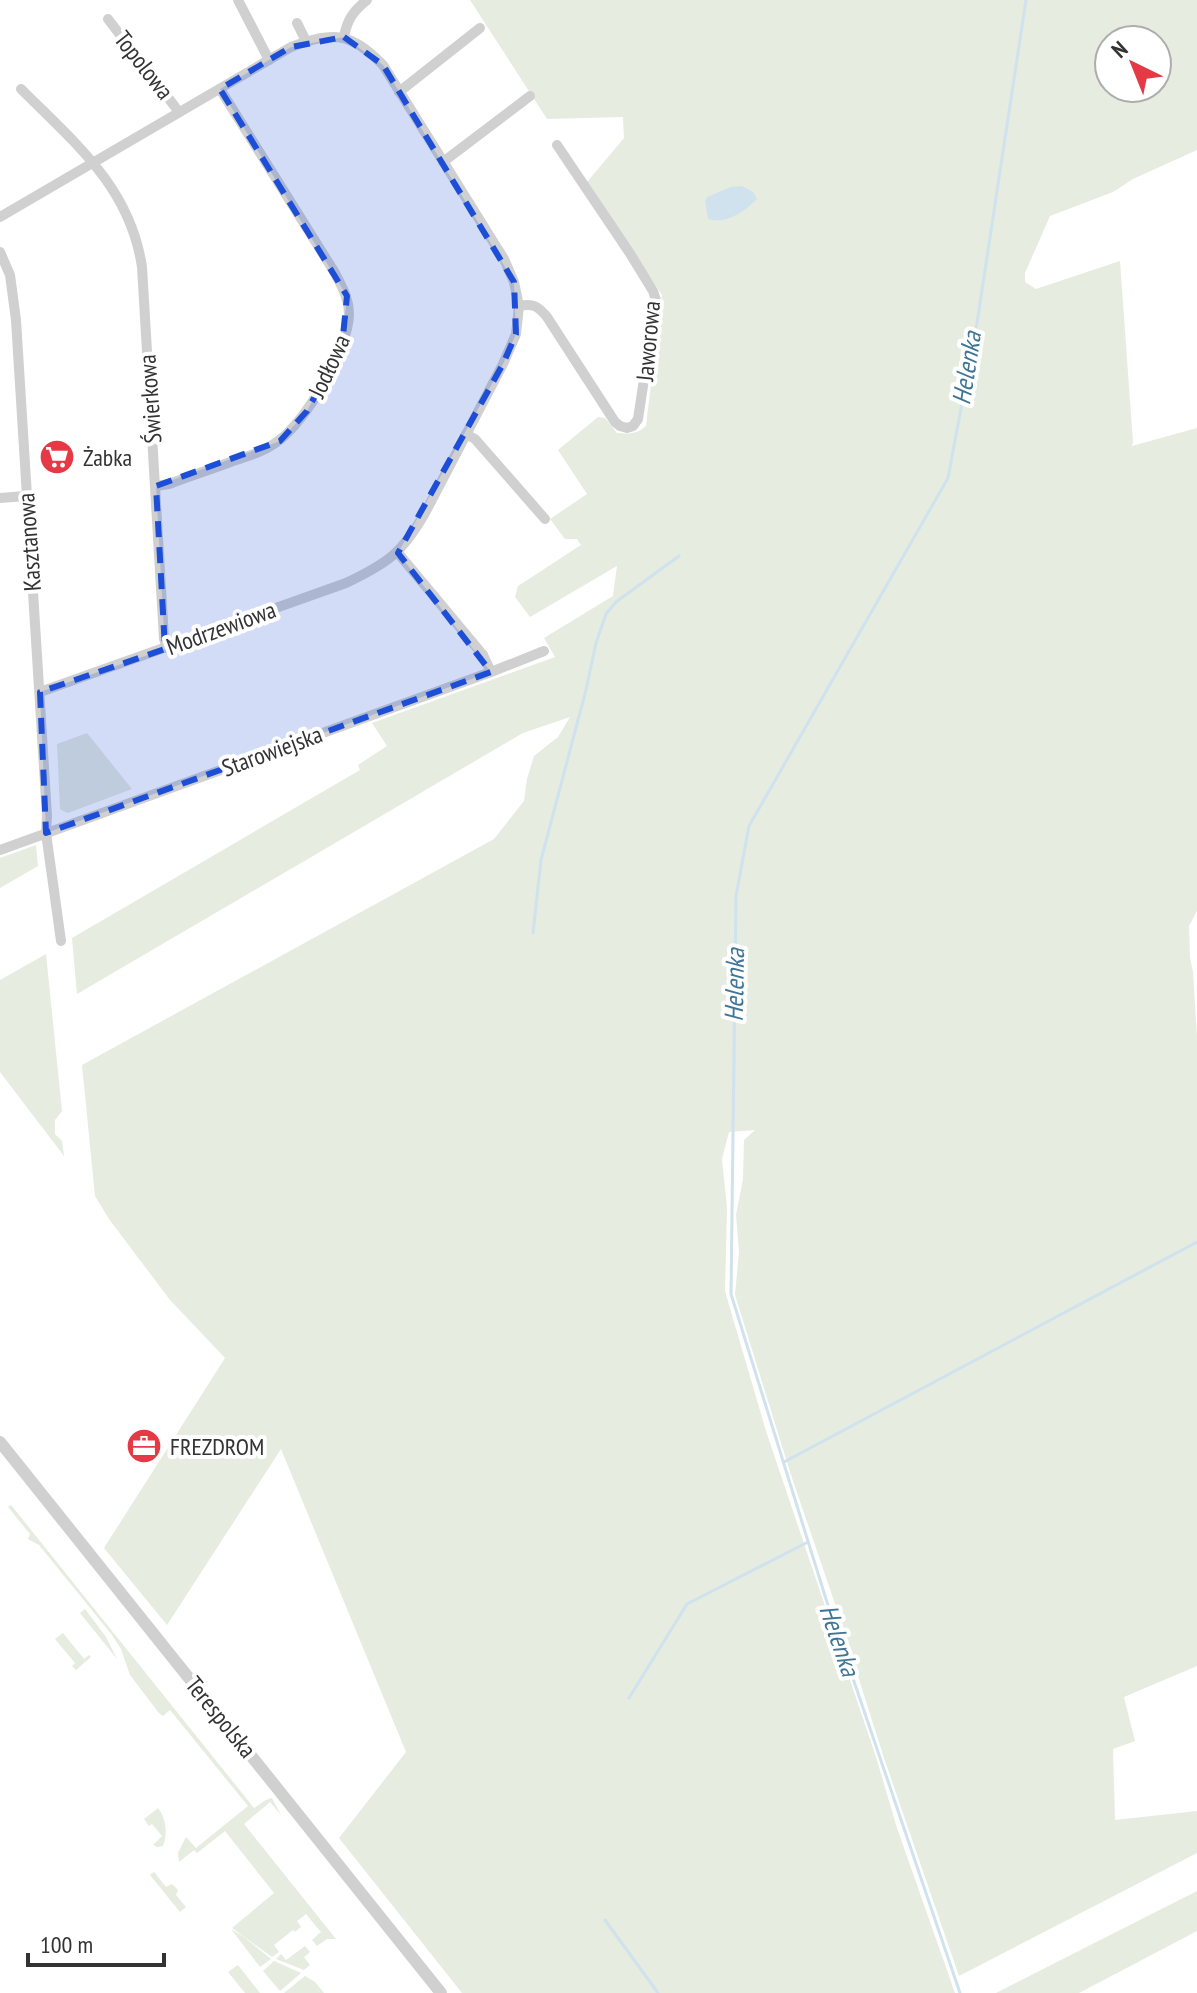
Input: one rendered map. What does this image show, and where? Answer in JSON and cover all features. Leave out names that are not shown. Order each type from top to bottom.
[{"type":"street","points":[[238,0],[269,60]]},
{"type":"street","points":[[344,37],[354,11],[367,0]]},
{"type":"street","name":"Topolowa","points":[[108,19],[179,112]]},
{"type":"street","points":[[297,23],[306,41]]},
{"type":"street","points":[[399,92],[480,28]]},
{"type":"street","name":"Topolowa","points":[[0,217],[291,47],[315,38],[344,37]]},
{"type":"street","name":"Modrzewiowa","points":[[40,692],[346,583],[398,553],[425,513],[503,364],[516,334],[519,306],[514,282],[504,259],[383,65],[368,50],[344,37]]},
{"type":"street","points":[[21,89],[92,162]]},
{"type":"street","name":"Jodłowa","points":[[156,486],[262,451],[280,441],[307,411],[347,332],[347,296],[335,273],[220,89]]},
{"type":"street","points":[[443,162],[530,96]]},
{"type":"street","name":"Jaworowa","points":[[519,306],[528,304],[539,307],[615,422],[627,428],[633,426],[638,419],[642,400],[656,300],[629,252],[557,145]]},
{"type":"street","name":"Świerkowa","points":[[92,162],[117,196],[131,222],[142,267],[164,639],[167,648]]},
{"type":"street","name":"Kasztanowa","points":[[0,252],[13,290],[40,692],[46,833],[61,941]]},
{"type":"street","points":[[466,434],[475,439],[545,519]]},
{"type":"street","points":[[0,498],[26,496]]},
{"type":"street","points":[[398,553],[483,655],[491,672]]},
{"type":"street","name":"Starowiejska","points":[[0,850],[544,651]]},
{"type":"street","name":"Terespolska","points":[[0,1442],[441,1993]]},
{"type":"highlighted area","points":[[344,37],[383,65],[514,282],[516,334],[503,364],[398,553],[491,672],[46,833],[40,692],[165,649],[156,486],[280,441],[307,411],[342,346],[347,296],[220,89],[291,47]]},
{"type":"shaded area","points":[[470,0],[1197,0],[1197,150],[1133,179],[1113,192],[1050,216],[1025,273],[1025,282],[1036,289],[1120,261],[1132,446],[1197,428],[1197,911],[1189,926],[1197,1037],[1197,1666],[1124,1697],[1135,1741],[1113,1749],[1115,1820],[1197,1811],[1197,1853],[959,1976],[884,1758],[735,1295],[739,1252],[736,1215],[743,1179],[744,1140],[755,1130],[729,1132],[722,1159],[727,1208],[725,1291],[766,1431],[955,1993],[462,1993],[339,1838],[406,1752],[281,1449],[167,1625],[104,1548],[225,1358],[170,1300],[95,1196],[82,1065],[494,839],[524,801],[534,756],[558,737],[570,717],[523,733],[77,994],[72,938],[360,770],[358,765],[387,746],[372,723],[555,657],[544,638],[613,596],[617,566],[530,617],[515,597],[518,586],[581,545],[577,539],[565,539],[550,519],[587,494],[558,450],[598,417],[605,418],[617,433],[633,433],[646,426],[662,295],[587,182],[624,138],[623,117],[547,119]]},
{"type":"shaded area","points":[[87,733],[132,789],[68,813],[60,809],[57,744]]},
{"type":"shaded area","points":[[36,845],[38,866],[0,888],[0,858]]},
{"type":"shaded area","points":[[46,954],[62,1111],[55,1120],[55,1134],[62,1141],[64,1156],[0,1072],[0,980]]},
{"type":"shaded area","points":[[11,1505],[254,1808],[272,1798],[281,1815],[270,1802],[244,1824],[336,1939],[327,1939],[317,1946],[312,1940],[321,1932],[306,1914],[297,1921],[301,1927],[274,1945],[279,1952],[272,1957],[232,1928],[274,1893],[225,1831],[197,1853],[194,1850],[179,1862],[178,1853],[186,1837],[196,1848],[248,1806],[170,1710],[163,1716],[159,1713],[130,1675],[121,1649],[112,1635],[39,1545],[28,1539],[30,1534],[8,1507]]},
{"type":"shaded area","points":[[85,1609],[106,1637],[117,1659],[80,1613]]},
{"type":"shaded area","points":[[63,1633],[84,1659],[89,1655],[91,1657],[76,1670],[72,1666],[75,1663],[55,1639]]},
{"type":"shaded area","points":[[158,1808],[166,1831],[163,1846],[157,1847],[153,1845],[162,1836],[144,1819]]},
{"type":"shaded area","points":[[154,1872],[166,1887],[172,1884],[178,1890],[176,1895],[186,1907],[180,1912],[150,1875]]},
{"type":"shaded area","points":[[1197,1891],[1197,1931],[1079,1993],[996,1993]]},
{"type":"shaded area","points":[[231,1929],[244,1937],[271,1959],[260,1967]]},
{"type":"shaded area","points":[[305,1946],[310,1952],[304,1957],[310,1965],[304,1970],[276,1959],[281,1954],[286,1960]]},
{"type":"shaded area","points":[[274,1961],[301,1973],[280,1991],[263,1971]]},
{"type":"shaded area","points":[[238,1965],[260,1993],[245,1993],[228,1972]]},
{"type":"shaded area","points":[[305,1976],[324,1993],[284,1993]]},
{"type":"water","points":[[742,186],[753,192],[757,199],[728,218],[708,219],[707,197]]},
{"type":"waterway","name":"Helenka","points":[[960,1993],[826,1599],[731,1294],[736,896],[749,826],[948,478],[977,323],[1026,0]]},
{"type":"waterway","points":[[533,933],[541,860],[606,614],[616,602],[679,556]]},
{"type":"waterway","points":[[784,1462],[1197,1242]]},
{"type":"waterway","points":[[629,1698],[687,1604],[808,1542]]},
{"type":"waterway","points":[[605,1920],[658,1993]]},
{"type":"place","name":"Żabka","points":[[57,457]]},
{"type":"place","name":"FREZDROM","points":[[144,1446]]}]
